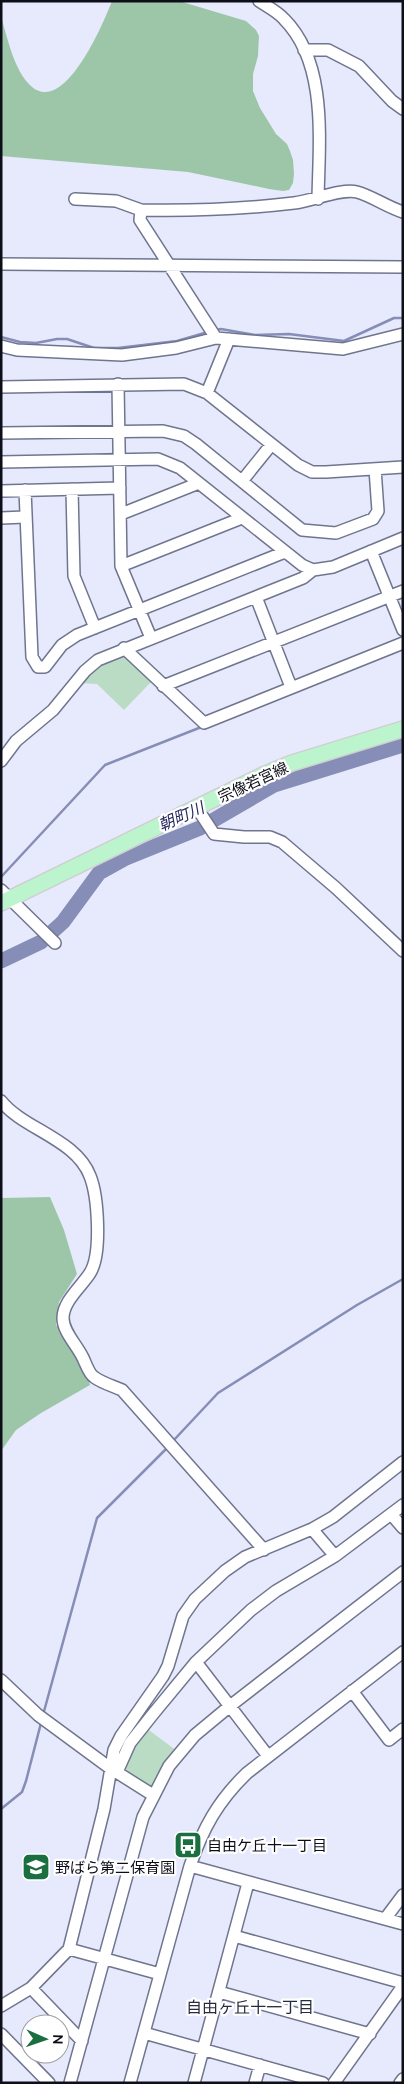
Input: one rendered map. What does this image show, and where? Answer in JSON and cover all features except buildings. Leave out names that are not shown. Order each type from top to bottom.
[{"type":"main road","name":"宗像若宮線","points":[[4,897],[292,763],[403,730]]},
{"type":"street","points":[[260,1],[283,18],[293,29],[304,50],[317,93],[319,124],[318,199]]},
{"type":"street","points":[[304,50],[328,50],[359,66],[392,101],[403,109]]},
{"type":"street","points":[[74,199],[116,201],[141,210],[197,211],[294,203],[318,199],[337,192],[357,192],[403,212]]},
{"type":"street","points":[[141,210],[140,220],[216,338]]},
{"type":"street","points":[[1,264],[403,267]]},
{"type":"street","points":[[1,346],[17,350],[122,355],[176,348],[216,338],[343,349],[403,334]]},
{"type":"street","points":[[206,393],[229,339]]},
{"type":"street","points":[[118,384],[121,566],[151,638]]},
{"type":"street","points":[[1,386],[184,384],[206,393],[298,466],[312,472],[376,470],[403,467]]},
{"type":"street","points":[[1,433],[163,431],[184,436],[302,530],[336,533],[373,519],[378,511],[376,470]]},
{"type":"street","points":[[242,481],[271,445]]},
{"type":"street","points":[[1,462],[158,459],[180,468],[302,566],[313,570]]},
{"type":"street","points":[[121,514],[199,483]]},
{"type":"street","points":[[1,491],[120,488]]},
{"type":"street","points":[[72,489],[74,576],[95,628]]},
{"type":"street","points":[[25,490],[32,657],[38,667],[45,667],[62,645],[77,635],[285,552]]},
{"type":"street","points":[[1,518],[25,517]]},
{"type":"street","points":[[121,566],[242,518]]},
{"type":"street","points":[[2,760],[16,741],[53,710],[86,671],[98,660],[303,578],[313,570],[333,566],[403,538]]},
{"type":"street","points":[[371,551],[403,630]]},
{"type":"street","points":[[163,686],[403,591]]},
{"type":"street","points":[[256,597],[291,687]]},
{"type":"street","points":[[124,648],[204,722],[403,644]]},
{"type":"street","points":[[1,747],[2,760]]},
{"type":"street","points":[[197,808],[214,834],[270,837],[282,842],[336,888],[403,951]]},
{"type":"street","points":[[4,897],[55,943]]},
{"type":"street","points":[[1,1101],[23,1120],[59,1142],[82,1163],[90,1176],[96,1207],[98,1247],[96,1260],[91,1272],[67,1305],[63,1316],[65,1328],[76,1343],[92,1376],[122,1390],[264,1550]]},
{"type":"street","points":[[1,2006],[31,1988],[69,1949],[114,1770],[114,1750],[120,1736],[157,1686],[168,1666],[182,1616],[195,1599],[225,1571],[245,1557],[312,1529],[333,1517],[403,1462]]},
{"type":"street","points":[[114,1770],[130,1743],[196,1662],[251,1610],[276,1591],[335,1556],[403,1505]]},
{"type":"street","points":[[391,1514],[403,1528]]},
{"type":"street","points":[[312,1529],[335,1556]]},
{"type":"street","points":[[70,2083],[143,1817],[169,1766],[195,1735],[403,1572]]},
{"type":"street","points":[[130,2083],[190,1866],[200,1838],[214,1811],[231,1788],[268,1756],[403,1652]]},
{"type":"street","points":[[196,1662],[268,1756]]},
{"type":"street","points":[[1,1680],[38,1715],[114,1770],[153,1795]]},
{"type":"street","points":[[352,1691],[389,1740],[403,1729]]},
{"type":"street","points":[[190,1866],[403,1924]]},
{"type":"street","points":[[194,2083],[248,1883]]},
{"type":"street","points":[[385,1919],[403,1895]]},
{"type":"street","points":[[234,1936],[403,1984],[370,2034],[334,2083]]},
{"type":"street","points":[[69,1949],[160,1974]]},
{"type":"street","points":[[31,1988],[82,2040]]},
{"type":"street","points":[[219,1992],[370,2034]]},
{"type":"street","points":[[144,2033],[323,2083]]},
{"type":"street","points":[[1,2034],[49,2083]]},
{"type":"street","points":[[255,2083],[260,2065]]},
{"type":"street","points":[[400,2083],[403,2079]]},
{"type":"green space","points":[[112,1],[179,1],[246,21],[256,30],[259,36],[258,56],[253,74],[253,91],[260,108],[276,134],[287,144],[290,151],[294,174],[293,183],[289,190],[269,189],[188,172],[1,156],[1,17],[18,69],[28,83],[41,92],[54,90],[67,80],[79,65],[100,29]]},
{"type":"green space","points":[[123,655],[151,682],[124,710],[97,684],[80,683],[100,667]]},
{"type":"green space","points":[[50,1197],[64,1230],[77,1274],[59,1302],[56,1325],[79,1349],[90,1385],[41,1413],[16,1430],[1,1451],[1,1198]]},
{"type":"green space","points":[[146,1728],[177,1751],[152,1789],[122,1772],[132,1744]]},
{"type":"waterway","points":[[216,330],[221,329],[255,335],[289,334],[344,341],[394,318],[403,318]]},
{"type":"waterway","points":[[1,337],[20,342],[36,343],[67,339],[94,348],[118,348],[177,341],[208,332]]},
{"type":"waterway","points":[[1,877],[105,765],[204,726]]},
{"type":"waterway","name":"朝町川","points":[[1,961],[41,942],[63,922],[99,873],[126,858],[200,828],[274,785],[403,745]]},
{"type":"waterway","points":[[173,1441],[218,1393],[357,1305],[403,1279]]},
{"type":"waterway","points":[[43,1715],[97,1518],[168,1447]]},
{"type":"waterway","points":[[1,1809],[22,1792],[41,1723]]},
{"type":"place","name":"自由ケ丘十一丁目","points":[[188,1845]]},
{"type":"place","name":"野ばら第二保育園","points":[[36,1867]]},
{"type":"district","name":"自由ヶ丘十一丁目","points":[[250,2007]]}]
